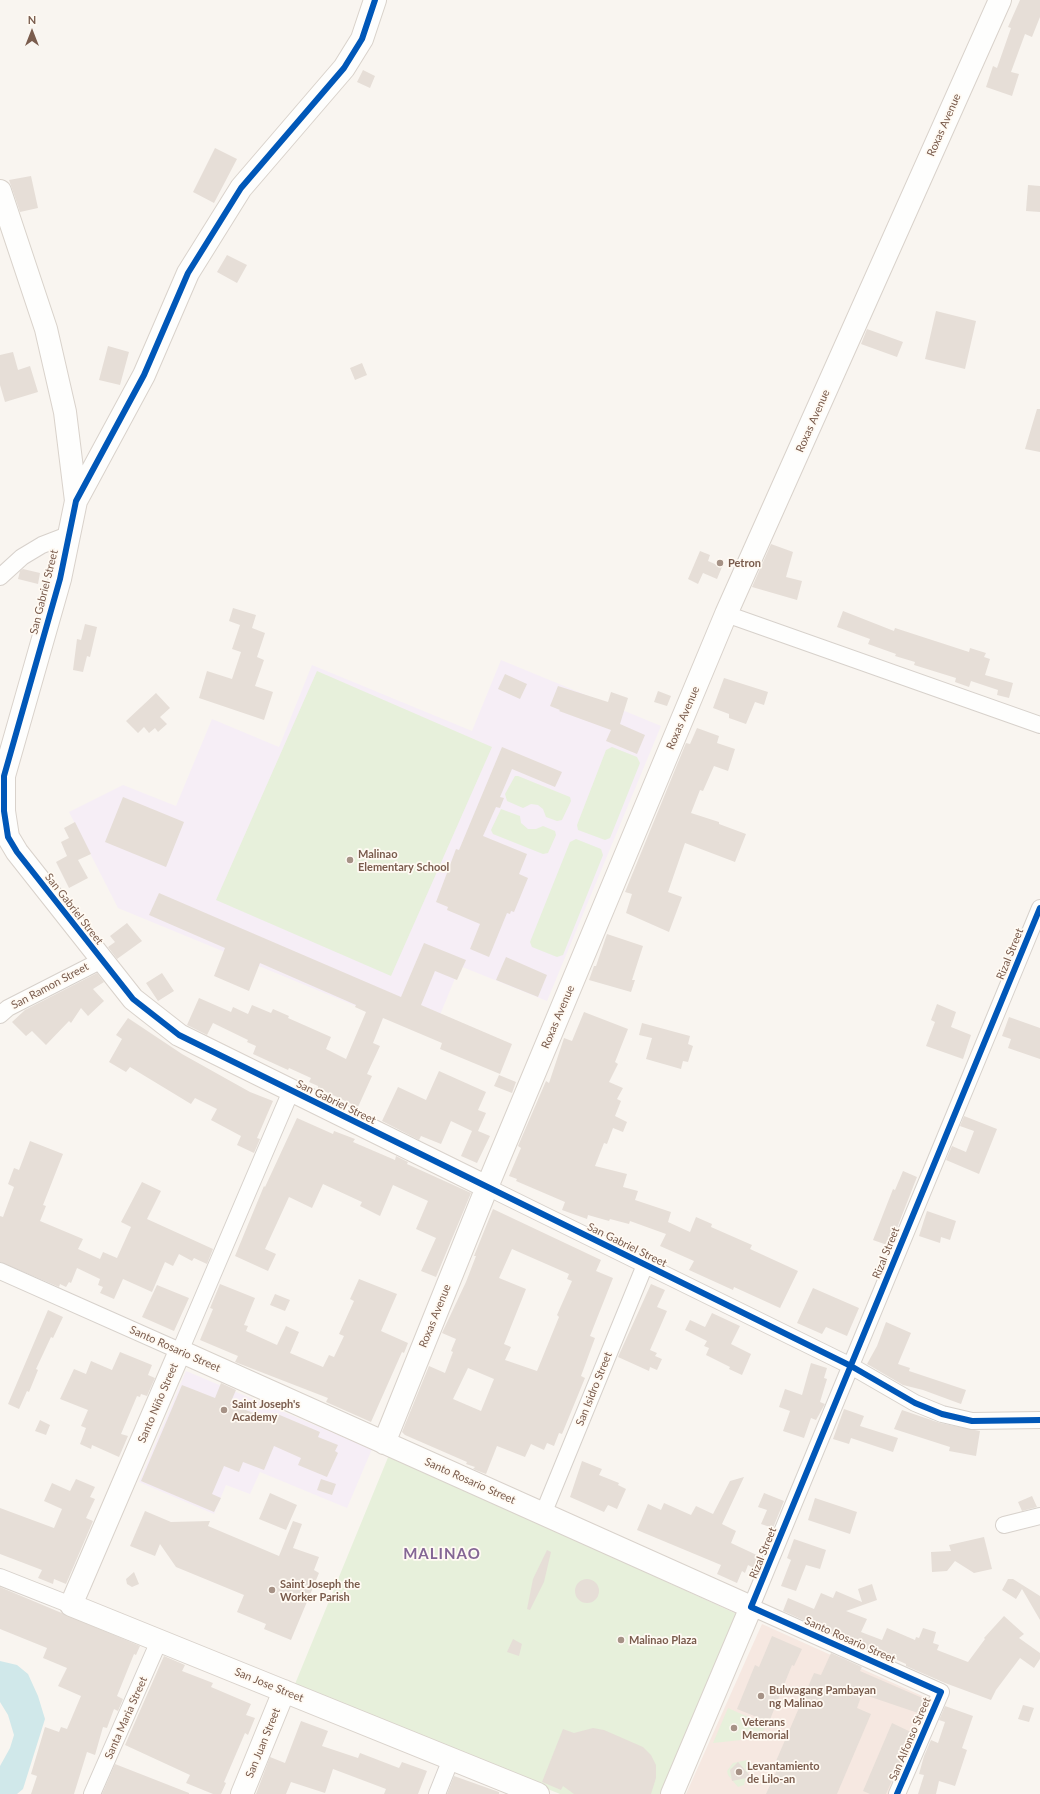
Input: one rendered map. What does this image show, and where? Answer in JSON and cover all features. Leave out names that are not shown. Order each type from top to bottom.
[{"type":"main road","points":[[76,501],[144,375],[188,273],[241,188],[344,68],[362,39],[375,0]]},
{"type":"main road","name":"Roxas Avenue","points":[[384,1443],[487,1187],[726,614],[1000,0]]},
{"type":"main road","points":[[0,191],[46,329],[65,412],[76,501]]},
{"type":"main road","name":"San Gabriel Street","points":[[76,501],[60,579],[4,776],[4,811],[8,837],[17,852],[133,999],[179,1035],[487,1187]]},
{"type":"main road","name":"Santo Rosario Street","points":[[180,1351],[751,1607]]},
{"type":"main road","name":"Santo Niño Street","points":[[71,1605],[180,1351]]},
{"type":"main road","name":"San Jose Street","points":[[71,1605],[538,1794]]},
{"type":"main road","name":"Rizal Street","points":[[672,1794],[751,1607]]},
{"type":"main road","name":"San Juan Street","points":[[242,1794],[284,1691]]},
{"type":"street","points":[[0,577],[22,557],[42,545],[68,535]]},
{"type":"street","points":[[726,614],[1040,725]]},
{"type":"street","name":"Rizal Street","points":[[751,1607],[1040,908]]},
{"type":"street","name":"San Ramon Street","points":[[0,1015],[8,1008],[102,960]]},
{"type":"street","name":"Santo Niño Street","points":[[180,1351],[291,1091]]},
{"type":"street","name":"San Gabriel Street","points":[[487,1187],[851,1366],[915,1403],[942,1414],[972,1421],[1040,1420]]},
{"type":"street","name":"San Isidro Street","points":[[543,1514],[645,1265]]},
{"type":"street","name":"Santo Rosario Street","points":[[0,1271],[180,1351]]},
{"type":"street","points":[[1004,1525],[1040,1516]]},
{"type":"street","name":"San Jose Street","points":[[0,1577],[71,1605]]},
{"type":"street","name":"Santo Rosario Street","points":[[751,1607],[941,1692]]},
{"type":"street","name":"Santa Maria Street","points":[[92,1794],[159,1641]]},
{"type":"street","name":"San Alfonso Street","points":[[897,1794],[941,1692]]},
{"type":"street","points":[[437,1794],[451,1759]]},
{"type":"shaded area","name":"Malinao Elementary School","points":[[501,660],[661,726],[547,1001],[460,966],[431,1037],[118,908],[69,812],[123,785],[176,806],[212,719],[279,747],[312,665],[472,731]]},
{"type":"shaded area","name":"Saint Joseph's Academy","points":[[186,1371],[372,1449],[347,1508],[260,1472],[250,1494],[226,1485],[214,1514],[139,1482]]},
{"type":"shaded area","points":[[762,1624],[931,1700],[890,1794],[686,1794]]},
{"type":"green space","points":[[317,671],[492,747],[391,976],[216,900]]},
{"type":"green space","points":[[612,747],[637,757],[640,763],[610,838],[605,840],[578,830],[577,825],[606,750]]},
{"type":"green space","points":[[515,776],[570,797],[571,801],[562,820],[557,821],[546,817],[543,809],[538,805],[531,804],[523,808],[507,801],[505,794]]},
{"type":"green space","points":[[501,809],[520,816],[521,823],[528,829],[536,829],[543,826],[555,831],[556,835],[548,853],[543,854],[493,834],[491,830]]},
{"type":"green space","points":[[576,839],[601,849],[603,855],[563,955],[557,957],[532,947],[530,942],[570,842]]},
{"type":"green space","points":[[389,1455],[739,1615],[663,1794],[560,1794],[295,1684]]},
{"type":"green space","points":[[728,1708],[766,1725],[760,1738],[713,1743]]},
{"type":"green space","points":[[747,1760],[752,1764],[752,1768],[747,1773],[744,1785],[738,1787],[728,1775],[727,1771],[733,1763]]},
{"type":"water","points":[[587,1582],[593,1585],[596,1591],[593,1597],[587,1600],[581,1597],[578,1591],[581,1585]]},
{"type":"water","points":[[0,1661],[17,1665],[28,1674],[38,1696],[45,1719],[23,1789],[17,1794],[0,1794],[0,1766],[10,1748],[14,1735],[8,1715],[0,1702]]},
{"type":"building","points":[[1020,0],[1040,0],[1040,17],[1032,37],[1025,34],[1011,72],[1019,74],[1012,96],[986,87],[993,66],[997,68],[1011,28],[1008,27]]},
{"type":"building","points":[[363,70],[375,76],[370,88],[357,82]]},
{"type":"building","points":[[215,148],[237,159],[214,203],[193,192]]},
{"type":"building","points":[[31,176],[38,208],[20,212],[9,180]]},
{"type":"building","points":[[1028,185],[1040,186],[1040,212],[1026,211]]},
{"type":"building","points":[[227,255],[247,265],[237,283],[217,272]]},
{"type":"building","points":[[936,311],[976,321],[965,369],[925,359]]},
{"type":"building","points":[[867,329],[903,342],[897,357],[861,344]]},
{"type":"building","points":[[108,346],[129,352],[120,385],[99,380]]},
{"type":"building","points":[[13,352],[18,370],[30,366],[38,392],[5,402],[0,385],[0,355]]},
{"type":"building","points":[[362,363],[367,375],[355,380],[350,368]]},
{"type":"building","points":[[1037,409],[1040,409],[1040,452],[1025,449]]},
{"type":"building","points":[[771,544],[793,552],[786,577],[802,581],[797,600],[752,587]]},
{"type":"building","points":[[700,551],[710,555],[708,561],[722,567],[717,579],[703,573],[698,584],[688,579]]},
{"type":"building","points":[[23,569],[40,573],[38,584],[18,579],[20,571]]},
{"type":"building","points":[[233,608],[256,615],[252,628],[265,633],[257,657],[264,660],[255,686],[273,692],[264,720],[199,698],[207,671],[232,679],[241,652],[232,649],[240,625],[229,621]]},
{"type":"building","points":[[843,611],[894,631],[895,628],[969,652],[970,648],[986,653],[984,657],[990,659],[985,675],[1013,683],[1009,698],[997,695],[998,690],[971,681],[969,687],[955,682],[956,678],[914,665],[915,662],[895,656],[896,654],[868,644],[870,639],[837,627]]},
{"type":"building","points":[[85,624],[97,627],[90,657],[87,656],[83,672],[73,670],[77,639],[81,640]]},
{"type":"building","points":[[505,674],[527,684],[520,699],[498,689]]},
{"type":"building","points":[[724,678],[768,692],[764,705],[755,702],[746,724],[729,718],[729,714],[713,708]]},
{"type":"building","points":[[558,686],[608,702],[611,692],[628,698],[620,724],[645,735],[637,754],[606,741],[611,730],[559,711],[560,710],[550,706]]},
{"type":"building","points":[[658,691],[671,696],[667,706],[654,702]]},
{"type":"building","points":[[156,693],[170,708],[160,717],[167,724],[158,732],[155,728],[149,733],[144,727],[138,733],[126,721]]},
{"type":"building","points":[[697,728],[719,736],[717,743],[735,749],[728,771],[714,766],[703,791],[700,790],[691,813],[719,822],[719,824],[746,834],[735,862],[685,843],[668,892],[682,897],[669,932],[626,913],[632,894],[625,892],[686,743],[690,744]]},
{"type":"building","points":[[502,747],[562,772],[555,787],[512,769],[500,797],[504,798],[500,808],[496,807],[483,836],[527,854],[519,874],[528,878],[514,912],[511,911],[510,914],[507,913],[489,957],[470,949],[480,924],[447,910],[448,907],[436,902],[456,849],[459,850]]},
{"type":"building","points":[[123,797],[184,822],[166,867],[105,842]]},
{"type":"building","points":[[75,822],[91,854],[78,860],[88,878],[69,888],[56,862],[67,856],[61,842],[69,838],[64,828]]},
{"type":"building","points":[[159,893],[401,997],[424,943],[466,960],[457,980],[435,971],[421,1005],[512,1044],[500,1074],[440,1049],[442,1043],[383,1018],[373,1043],[380,1046],[367,1074],[372,1076],[358,1107],[318,1088],[318,1086],[309,1082],[311,1078],[289,1068],[288,1070],[253,1054],[256,1046],[247,1042],[248,1040],[213,1023],[207,1035],[187,1025],[199,998],[231,1012],[233,1007],[248,1014],[252,1005],[271,1013],[273,1009],[289,1016],[288,1018],[331,1037],[326,1049],[346,1059],[366,1012],[355,1007],[356,1005],[260,963],[249,991],[214,976],[225,948],[149,915]]},
{"type":"building","points":[[127,923],[142,941],[117,959],[108,947],[115,942],[110,936]]},
{"type":"building","points":[[607,934],[643,946],[632,980],[635,980],[631,992],[589,980],[594,966],[596,966]]},
{"type":"building","points":[[506,957],[547,975],[538,997],[496,980]]},
{"type":"building","points":[[97,973],[104,982],[93,989],[104,1001],[88,1016],[81,1008],[71,1023],[69,1021],[46,1045],[32,1031],[26,1036],[12,1022],[25,1010]]},
{"type":"building","points":[[162,973],[174,991],[158,1001],[146,983]]},
{"type":"building","points":[[937,1004],[956,1012],[951,1027],[971,1035],[963,1059],[926,1046],[935,1022],[931,1020]]},
{"type":"building","points":[[584,1012],[628,1029],[615,1062],[618,1064],[609,1082],[623,1088],[617,1099],[621,1101],[615,1116],[627,1122],[623,1132],[613,1128],[607,1144],[604,1143],[595,1166],[627,1174],[623,1187],[638,1191],[635,1200],[671,1212],[668,1222],[690,1232],[696,1217],[712,1224],[711,1227],[752,1245],[750,1249],[798,1271],[780,1308],[734,1287],[733,1290],[689,1270],[694,1261],[660,1246],[666,1234],[630,1221],[629,1224],[610,1219],[609,1221],[588,1215],[587,1219],[562,1210],[565,1202],[516,1181],[517,1179],[509,1176],[521,1148],[518,1146],[546,1081],[549,1083],[564,1038],[572,1041]]},
{"type":"building","points":[[1009,1017],[1040,1028],[1040,1059],[1008,1048],[1011,1039],[1002,1036]]},
{"type":"building","points":[[128,1018],[182,1054],[250,1092],[273,1101],[257,1138],[260,1139],[254,1153],[237,1145],[241,1136],[211,1120],[217,1109],[195,1098],[191,1104],[130,1067],[126,1072],[109,1062],[122,1039],[116,1035]]},
{"type":"building","points":[[642,1023],[690,1036],[688,1044],[693,1046],[688,1062],[683,1061],[681,1069],[646,1059],[652,1038],[639,1035]]},
{"type":"building","points":[[439,1071],[486,1092],[478,1110],[486,1113],[478,1131],[490,1136],[477,1163],[461,1156],[472,1131],[451,1121],[441,1144],[421,1136],[419,1140],[382,1121],[398,1087],[426,1100]]},
{"type":"building","points":[[499,1075],[516,1082],[512,1093],[494,1086]]},
{"type":"building","points":[[964,1116],[997,1129],[979,1174],[946,1160],[952,1146],[966,1152],[974,1131],[960,1126]]},
{"type":"building","points":[[297,1118],[333,1134],[334,1131],[355,1139],[353,1142],[395,1160],[396,1156],[408,1162],[407,1164],[471,1193],[436,1277],[421,1271],[436,1238],[416,1229],[428,1201],[393,1185],[380,1216],[360,1206],[362,1202],[323,1184],[312,1208],[289,1197],[265,1249],[276,1254],[268,1271],[235,1256],[264,1186],[265,1187]]},
{"type":"building","points":[[30,1141],[63,1154],[43,1205],[46,1206],[40,1221],[83,1239],[78,1249],[100,1259],[103,1252],[117,1258],[131,1227],[121,1222],[142,1182],[161,1191],[147,1219],[213,1249],[207,1264],[194,1258],[192,1261],[179,1254],[173,1266],[165,1262],[152,1292],[123,1279],[114,1299],[100,1293],[103,1287],[98,1285],[100,1279],[77,1268],[71,1283],[69,1282],[66,1287],[60,1284],[59,1287],[0,1262],[0,1216],[3,1217],[14,1187],[8,1184],[14,1168],[19,1170]]},
{"type":"building","points":[[903,1171],[917,1177],[890,1246],[873,1240],[893,1189],[895,1190]]},
{"type":"building","points":[[493,1209],[601,1260],[596,1271],[613,1278],[590,1336],[595,1338],[581,1376],[585,1378],[562,1434],[559,1433],[554,1446],[547,1443],[544,1450],[531,1444],[525,1457],[497,1446],[486,1474],[473,1469],[475,1467],[466,1464],[467,1462],[405,1435],[402,1432],[429,1366],[445,1373],[456,1339],[442,1333],[466,1282],[476,1256],[474,1256]],"holes":[[[512,1249],[569,1274],[567,1279],[572,1281],[557,1315],[559,1317],[537,1371],[505,1360],[511,1347],[504,1344],[526,1289],[499,1278]],[[468,1368],[494,1379],[481,1411],[453,1399]]]},
{"type":"building","points":[[927,1211],[956,1221],[950,1240],[941,1237],[940,1243],[919,1236]]},
{"type":"building","points":[[359,1279],[397,1294],[381,1331],[408,1343],[404,1353],[402,1352],[371,1422],[326,1402],[328,1398],[235,1362],[238,1356],[200,1340],[213,1309],[210,1308],[220,1284],[255,1298],[244,1325],[248,1326],[246,1331],[277,1345],[286,1326],[299,1332],[290,1353],[323,1367],[329,1355],[334,1357],[344,1336],[339,1334],[354,1301],[350,1299]]},
{"type":"building","points":[[651,1284],[665,1290],[657,1307],[667,1311],[650,1350],[657,1353],[655,1356],[662,1359],[657,1370],[650,1367],[649,1371],[618,1357]]},
{"type":"building","points":[[157,1285],[189,1298],[174,1331],[142,1317]]},
{"type":"building","points":[[813,1288],[859,1308],[847,1336],[826,1327],[822,1334],[797,1323]]},
{"type":"building","points":[[275,1294],[290,1300],[285,1311],[270,1305]]},
{"type":"building","points":[[48,1310],[63,1317],[53,1338],[51,1337],[36,1369],[38,1370],[29,1392],[27,1391],[19,1409],[8,1404]]},
{"type":"building","points":[[712,1313],[740,1326],[731,1344],[751,1354],[742,1375],[706,1355],[709,1348],[704,1346],[707,1341],[685,1330],[690,1320],[705,1327]]},
{"type":"building","points":[[886,1322],[911,1333],[898,1364],[910,1368],[909,1371],[966,1390],[961,1404],[923,1390],[903,1385],[867,1364],[877,1346]]},
{"type":"building","points":[[120,1352],[152,1365],[148,1375],[155,1378],[147,1396],[141,1394],[140,1397],[137,1396],[121,1434],[128,1436],[119,1457],[92,1445],[91,1449],[80,1444],[86,1428],[81,1426],[88,1410],[60,1399],[74,1369],[86,1374],[91,1361],[112,1370]]},
{"type":"building","points":[[811,1363],[827,1368],[824,1378],[827,1379],[820,1402],[825,1404],[816,1420],[811,1418],[804,1438],[783,1431],[790,1411],[779,1407],[785,1389],[802,1395]]},
{"type":"building","name":"Saint Joseph's Academy","points":[[221,1383],[236,1390],[230,1404],[272,1420],[275,1413],[320,1432],[318,1437],[338,1445],[335,1451],[338,1453],[327,1477],[298,1465],[301,1458],[274,1446],[264,1470],[243,1462],[239,1472],[224,1466],[212,1494],[221,1498],[214,1512],[141,1481],[182,1385],[215,1398]]},
{"type":"building","points":[[844,1409],[864,1416],[860,1426],[898,1438],[893,1452],[851,1438],[849,1444],[833,1439]]},
{"type":"building","points":[[902,1410],[940,1423],[980,1431],[976,1456],[949,1451],[950,1447],[894,1429]]},
{"type":"building","points":[[40,1420],[50,1425],[46,1435],[35,1431]]},
{"type":"building","points":[[582,1461],[602,1469],[599,1475],[619,1483],[618,1485],[626,1489],[617,1509],[608,1505],[604,1512],[570,1497]]},
{"type":"building","points":[[744,1477],[722,1524],[736,1531],[731,1543],[761,1557],[756,1569],[748,1565],[745,1573],[742,1571],[737,1583],[717,1574],[721,1565],[637,1530],[648,1504],[661,1510],[664,1503],[691,1515],[696,1506],[713,1514],[730,1481]]},
{"type":"building","points":[[76,1479],[95,1487],[90,1497],[95,1499],[86,1518],[93,1521],[66,1584],[54,1579],[53,1584],[38,1578],[42,1570],[0,1554],[0,1508],[54,1528],[62,1509],[44,1501],[52,1483],[70,1491]]},
{"type":"building","points":[[321,1479],[336,1484],[332,1495],[317,1490]]},
{"type":"building","points":[[270,1493],[297,1505],[286,1530],[259,1519]]},
{"type":"building","points":[[764,1493],[784,1501],[773,1528],[761,1524],[767,1510],[758,1507]]},
{"type":"building","points":[[1032,1496],[1037,1507],[1022,1511],[1018,1502]]},
{"type":"building","points":[[815,1498],[857,1512],[850,1534],[808,1520]]},
{"type":"building","name":"Saint Joseph the Worker Parish","points":[[145,1511],[171,1522],[210,1521],[208,1526],[279,1556],[293,1521],[302,1524],[293,1548],[319,1557],[314,1570],[319,1573],[291,1640],[264,1629],[266,1624],[237,1612],[244,1595],[176,1567],[160,1544],[155,1556],[130,1546]]},
{"type":"building","points":[[984,1537],[992,1569],[974,1573],[955,1561],[947,1571],[932,1572],[931,1552],[951,1551],[949,1545]]},
{"type":"building","points":[[794,1539],[826,1550],[820,1569],[806,1565],[796,1591],[781,1586],[791,1560],[787,1558]]},
{"type":"building","points":[[547,1550],[551,1552],[544,1582],[530,1610],[527,1609],[533,1579]]},
{"type":"building","points":[[134,1572],[139,1584],[132,1587],[127,1584],[126,1579]]},
{"type":"building","points":[[587,1579],[595,1583],[599,1591],[595,1599],[587,1603],[579,1599],[575,1591],[579,1583]]},
{"type":"building","points":[[1008,1579],[1013,1579],[1040,1596],[1040,1620],[1022,1589],[1016,1599],[1002,1590]]},
{"type":"building","points":[[872,1584],[877,1600],[846,1611],[867,1619],[861,1632],[882,1640],[887,1628],[915,1640],[916,1637],[919,1638],[923,1628],[936,1632],[933,1643],[939,1645],[937,1650],[968,1662],[985,1639],[984,1638],[1004,1616],[1024,1634],[1019,1638],[1040,1653],[1040,1659],[1034,1668],[1020,1658],[996,1690],[991,1700],[945,1683],[906,1666],[906,1664],[877,1651],[876,1653],[783,1611],[788,1598],[814,1609],[821,1593],[833,1598],[836,1591],[862,1602],[858,1589]]},
{"type":"building","points":[[0,1587],[140,1646],[136,1655],[134,1654],[117,1696],[123,1699],[118,1711],[114,1709],[107,1728],[103,1727],[95,1755],[87,1752],[74,1794],[31,1794],[37,1776],[31,1774],[45,1727],[59,1732],[61,1727],[67,1729],[81,1696],[58,1686],[67,1668],[43,1658],[47,1648],[0,1629]]},
{"type":"building","name":"Bulwagang Pambayan ng Malinao","points":[[772,1636],[802,1649],[794,1666],[792,1665],[769,1722],[737,1709],[755,1665],[759,1667]]},
{"type":"building","points":[[513,1639],[522,1644],[519,1656],[507,1652]]},
{"type":"building","points":[[831,1653],[862,1667],[860,1671],[927,1700],[921,1714],[862,1694],[857,1708],[871,1714],[837,1794],[766,1794],[777,1770],[773,1768],[814,1673],[821,1675]]},
{"type":"building","points":[[164,1656],[185,1665],[182,1671],[213,1683],[211,1687],[251,1704],[246,1715],[255,1718],[248,1735],[245,1733],[224,1782],[226,1783],[221,1794],[213,1794],[186,1783],[190,1775],[125,1745]]},
{"type":"building","points":[[1023,1705],[1034,1708],[1029,1722],[1018,1719]]},
{"type":"building","points":[[945,1706],[973,1716],[962,1748],[967,1750],[955,1786],[939,1781],[936,1794],[918,1794],[924,1775],[919,1774],[924,1756],[931,1740],[938,1743],[945,1722],[939,1720]]},
{"type":"building","points":[[301,1721],[328,1731],[322,1746],[358,1758],[360,1753],[399,1768],[402,1762],[427,1771],[418,1794],[384,1794],[386,1789],[333,1769],[325,1793],[291,1782],[286,1794],[256,1794],[270,1757],[285,1763]]},
{"type":"building","points":[[892,1723],[913,1733],[886,1794],[870,1794],[863,1791]]},
{"type":"building","points":[[593,1728],[604,1730],[643,1747],[651,1755],[656,1765],[656,1778],[651,1794],[574,1794],[563,1786],[561,1790],[542,1782],[563,1729],[574,1733]]},
{"type":"building","name":"Levantamiento de Lilo-an","points":[[738,1762],[751,1777],[732,1781],[730,1770]]},
{"type":"building","points":[[115,1764],[189,1793],[189,1794],[102,1794]]},
{"type":"building","points":[[454,1776],[499,1792],[499,1794],[447,1794]]},
{"type":"cycle path","points":[[375,0],[362,39],[344,68],[241,188],[188,273],[144,375],[76,501],[60,579],[4,776],[4,811],[8,837],[17,852],[133,999],[179,1035],[851,1366],[915,1403],[942,1414],[972,1421],[1040,1420]]},
{"type":"cycle path","points":[[897,1794],[941,1692],[751,1607],[1040,908]]},
{"type":"place","name":"Petron","points":[[720,563]]},
{"type":"place","name":"Malinao Elementary School","points":[[350,860]]},
{"type":"place","name":"Saint Joseph's Academy","points":[[224,1410]]},
{"type":"place","name":"Saint Joseph the Worker Parish","points":[[272,1590]]},
{"type":"place","name":"Malinao Plaza","points":[[621,1640]]},
{"type":"place","name":"Bulwagang Pambayan ng Malinao","points":[[761,1696]]},
{"type":"place","name":"Veterans Memorial","points":[[734,1728]]},
{"type":"place","name":"Levantamiento de Lilo-an","points":[[739,1772]]},
{"type":"district","name":"MALINAO","points":[[442,1554]]}]
